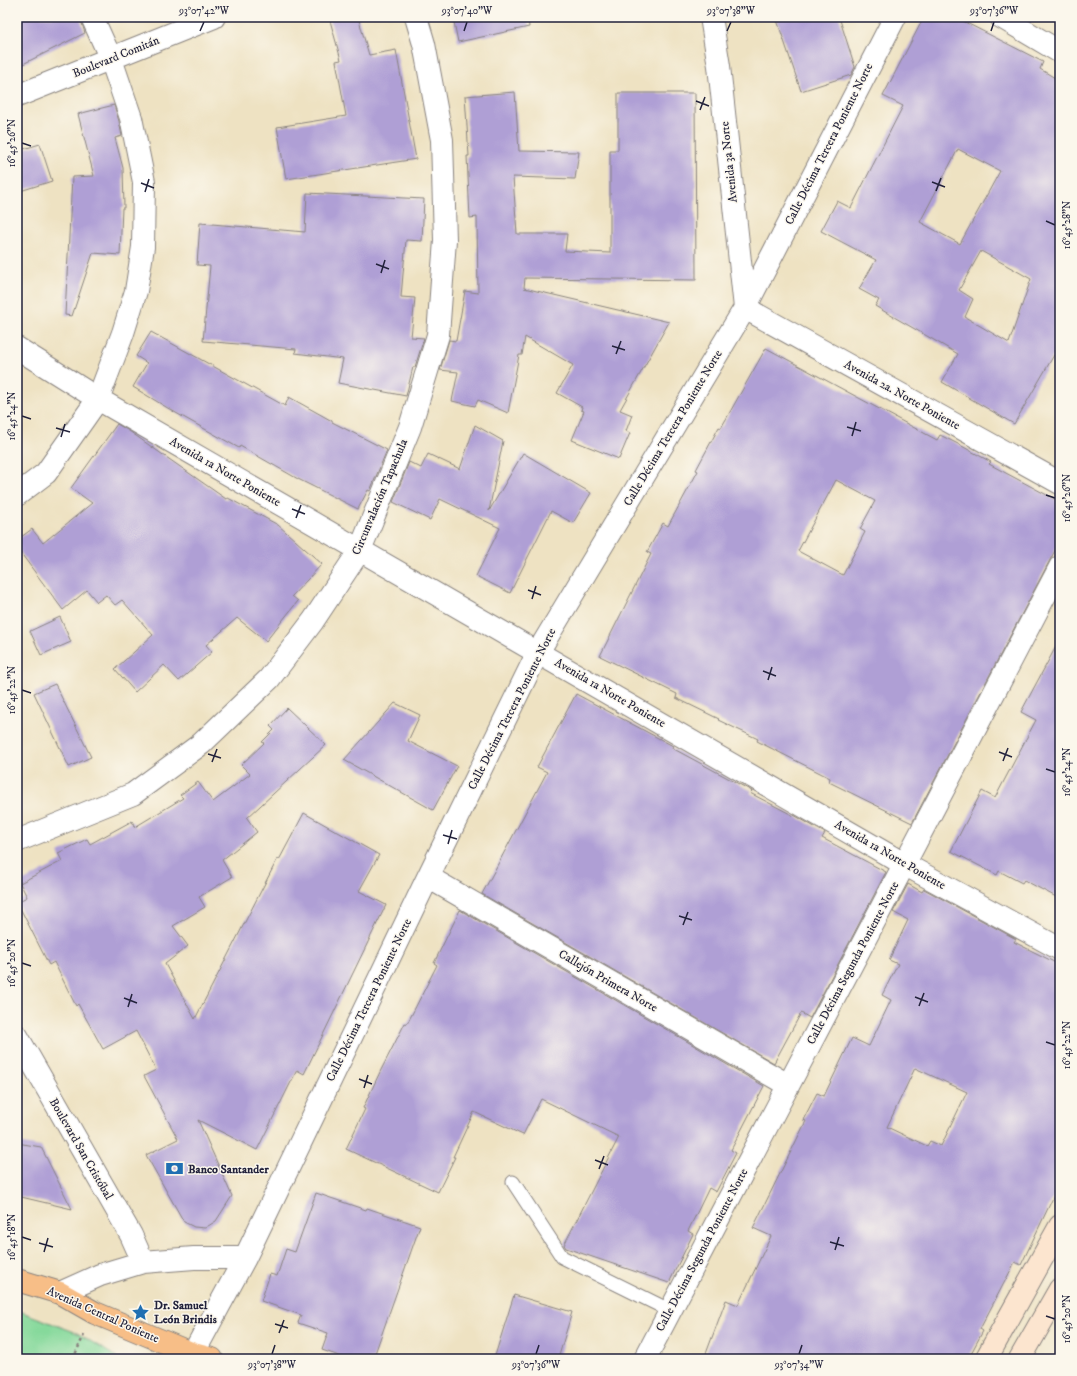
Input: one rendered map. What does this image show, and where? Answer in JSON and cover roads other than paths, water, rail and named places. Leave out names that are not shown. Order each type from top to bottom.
[{"type":"main road","points":[[986,1359],[1060,1226]]},
{"type":"main road","name":"Avenida Central Poniente","points":[[17,1280],[60,1293],[95,1313],[202,1356]]},
{"type":"main road","points":[[1020,1359],[1060,1289]]},
{"type":"street","points":[[17,495],[46,473],[98,399],[123,333],[136,291],[143,247],[144,182],[131,118],[111,59],[92,17]]},
{"type":"street","name":"Boulevard Comitán","points":[[17,96],[214,17]]},
{"type":"street","name":"Circunvalación Tapachula","points":[[17,841],[134,794],[201,744],[269,679],[313,621],[360,550],[410,427],[438,335],[445,240],[442,140],[424,44],[416,17]]},
{"type":"street","name":"Avenida 3a Norte","points":[[711,17],[719,66],[745,308]]},
{"type":"street","name":"Calle Décima Tercera Poniente Norte","points":[[202,1356],[245,1258],[538,652],[745,308],[895,17]]},
{"type":"street","points":[[1001,17],[1060,52]]},
{"type":"street","name":"Avenida 2a. Norte Poniente","points":[[745,308],[1060,483]]},
{"type":"street","name":"Avenida 1a Norte Poniente","points":[[17,348],[98,399],[904,864],[1060,949]]},
{"type":"street","name":"Calle Décima Segunda Poniente Norte","points":[[646,1359],[1060,567]]},
{"type":"street","name":"Callejón Primera Norte","points":[[428,877],[788,1086]]},
{"type":"street","name":"Boulevard San Cristóbal","points":[[17,1036],[131,1236],[143,1262]]},
{"type":"street","points":[[60,1293],[100,1275],[143,1262],[194,1258],[245,1258]]},
{"type":"lane","points":[[513,1182],[562,1257],[671,1310]]},
{"type":"place","name":"Banco Santander","points":[[175,1169]]},
{"type":"place","name":"Dr. Samuel León Brindis","points":[[141,1312]]}]
